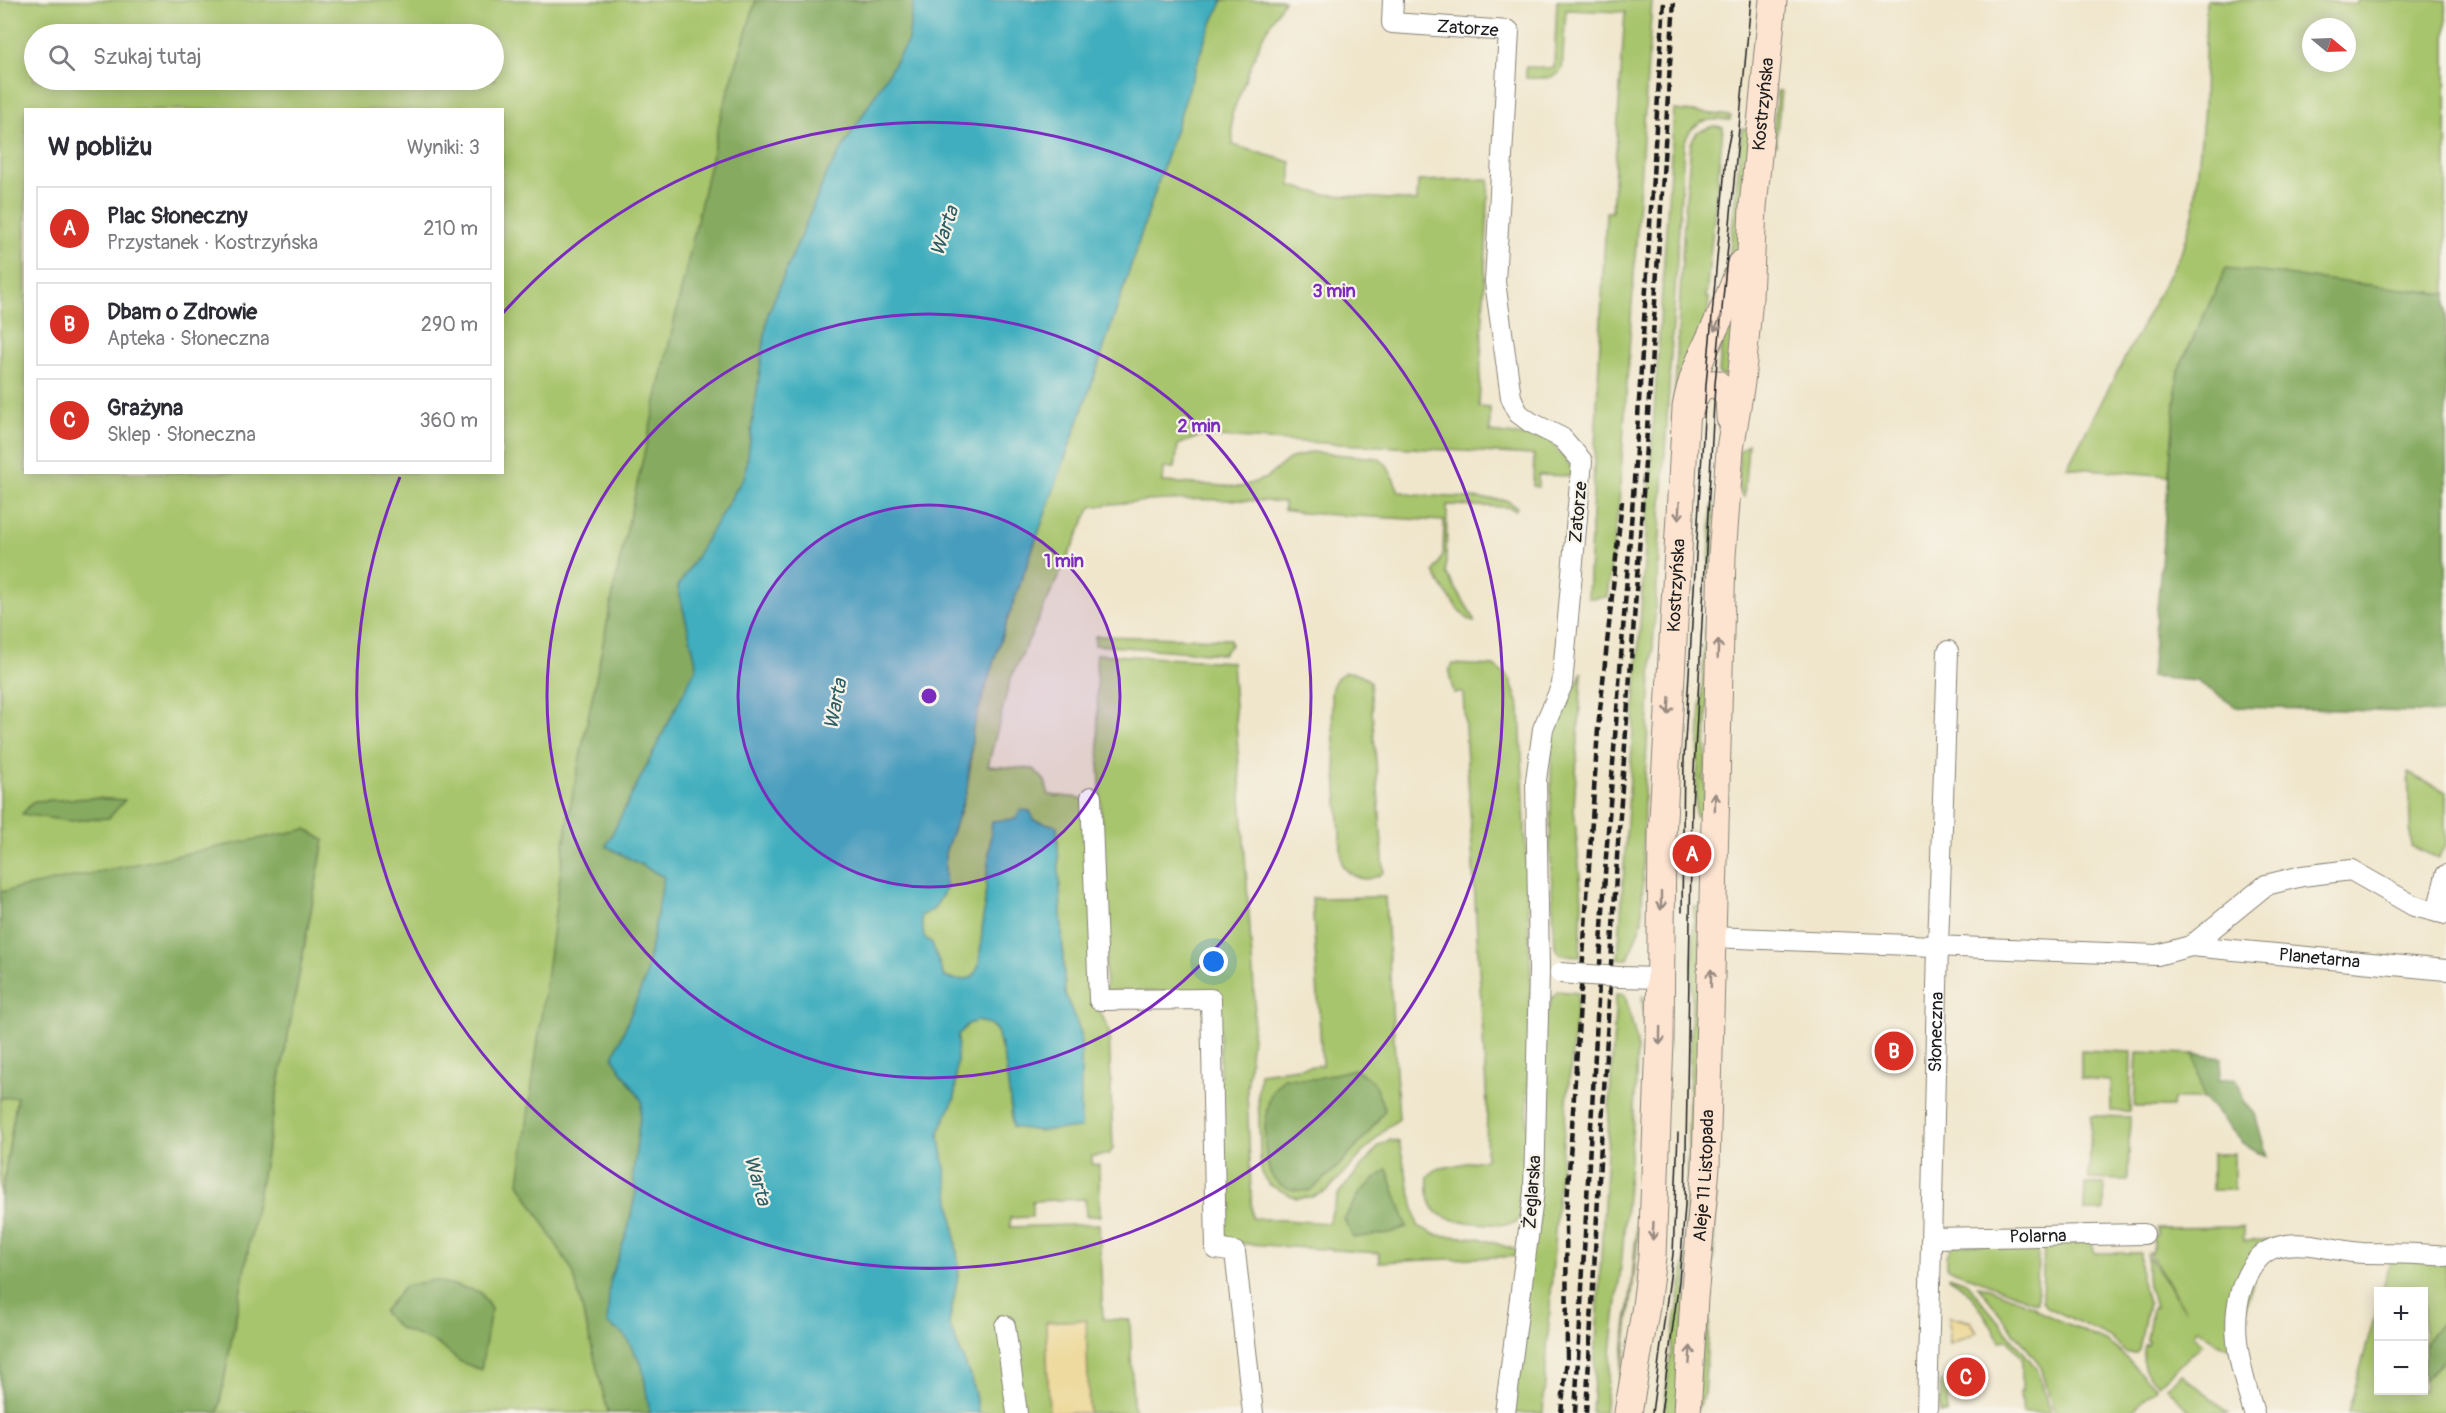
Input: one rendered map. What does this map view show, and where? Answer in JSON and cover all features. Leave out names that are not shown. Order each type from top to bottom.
[{"type":"main road","name":"Kostrzyńska","points":[[1712,937],[1719,627],[1730,449],[1742,372],[1773,0]]},
{"type":"main road","name":"Kostrzyńska","points":[[1661,978],[1663,813],[1684,435],[1692,380],[1738,275],[1754,207]]},
{"type":"main road","points":[[1684,435],[1696,393],[1706,385],[1718,384],[1726,391],[1731,401],[1730,449]]},
{"type":"main road","name":"Aleje 11 Listopada","points":[[1687,1413],[1694,1298],[1706,1167],[1712,937]]},
{"type":"main road","points":[[1628,1413],[1646,1306],[1654,1211],[1661,978]]},
{"type":"main road","points":[[1640,1413],[1646,1366],[1646,1306]]},
{"type":"street","name":"Zatorze","points":[[1393,0],[1392,23],[1509,31],[1495,282],[1511,397],[1518,413],[1530,422],[1562,438],[1582,461],[1562,685],[1544,729],[1536,780],[1539,970]]},
{"type":"street","name":"Słoneczna","points":[[1927,1413],[1938,946],[1948,651]]},
{"type":"street","points":[[1091,797],[1099,1000],[1211,999],[1216,1250],[1236,1252],[1253,1413]]},
{"type":"street","points":[[1712,937],[2157,955],[2191,946],[2266,885],[2302,876],[2351,870],[2414,906],[2441,913],[2446,875]]},
{"type":"street","name":"Planetarna","points":[[2191,946],[2446,970]]},
{"type":"street","points":[[1539,970],[1560,974],[1661,978]]},
{"type":"street","name":"Żeglarska","points":[[1505,1413],[1534,1191],[1539,970]]},
{"type":"street","name":"Polarna","points":[[1932,1238],[2144,1234]]},
{"type":"street","points":[[2253,1413],[2237,1350],[2236,1308],[2247,1275],[2260,1257],[2270,1249],[2288,1244],[2364,1252],[2410,1252],[2446,1256]]},
{"type":"street","points":[[1005,1326],[1017,1413]]},
{"type":"green space","points":[[0,0],[914,0],[768,314],[745,475],[678,587],[697,666],[645,979],[613,1058],[642,1101],[633,1175],[636,1192],[624,1334],[650,1413],[218,1413],[324,840],[0,892]]},
{"type":"green space","points":[[756,0],[914,0],[908,41],[826,175],[768,314],[745,475],[678,587],[697,666],[606,846],[664,877],[645,979],[613,1058],[642,1101],[633,1175],[636,1192],[628,1229],[624,1334],[642,1365],[650,1413],[608,1413],[573,1272],[519,1183],[567,822],[619,564],[721,115]]},
{"type":"green space","points":[[1223,0],[1284,0],[1261,40],[1232,114],[1233,145],[1291,162],[1291,186],[1322,194],[1417,201],[1418,181],[1489,179],[1479,407],[1490,408],[1490,432],[1549,439],[1572,468],[1572,476],[1538,475],[1538,487],[1533,486],[1534,455],[1200,436],[1178,445],[1175,468],[1164,468],[1163,482],[1241,487],[1266,478],[1289,459],[1311,452],[1378,458],[1387,465],[1399,491],[1414,495],[1506,500],[1517,507],[1515,510],[1508,507],[1447,505],[1446,573],[1474,618],[1474,622],[1464,615],[1446,593],[1434,572],[1443,555],[1444,521],[1302,513],[1284,510],[1284,502],[1260,501],[1163,500],[1091,507],[1010,680],[988,766],[1034,769],[1045,781],[1049,795],[1081,798],[1087,805],[1096,1003],[1109,1030],[1113,1149],[1108,1155],[1092,1156],[1092,1164],[1099,1165],[1100,1216],[1086,1216],[1085,1199],[1032,1201],[1032,1217],[1010,1218],[1010,1227],[1099,1224],[1103,1319],[1130,1320],[1133,1407],[1136,1413],[1089,1413],[1085,1320],[1046,1322],[1049,1413],[979,1413],[971,1378],[949,1324],[959,1270],[939,1132],[955,1097],[958,1035],[968,1024],[976,1021],[990,1024],[997,1031],[1006,1067],[1013,1127],[1081,1090],[1081,1034],[1065,994],[1057,826],[1033,820],[992,821],[979,965],[973,977],[958,980],[944,977],[932,943],[924,937],[921,916],[934,909],[945,878],[945,853],[952,828],[960,814],[971,765],[972,728],[1004,629],[1098,366],[1206,36]]},
{"type":"green space","points":[[1557,0],[1652,0],[1619,503],[1607,597],[1588,598],[1606,212],[1612,212],[1625,12],[1566,10],[1562,69],[1550,77],[1526,78],[1526,67],[1554,68]]},
{"type":"green space","points":[[2206,0],[2309,0],[2357,4],[2358,0],[2446,0],[2446,294],[2226,269],[2178,371],[2169,476],[2067,467],[2184,246],[2194,211],[2204,107]]},
{"type":"green space","points":[[1777,91],[1781,91],[1776,145],[1772,141]]},
{"type":"green space","points":[[1674,110],[1731,116],[1730,120],[1701,122],[1691,130],[1684,144],[1644,793],[1642,921],[1628,959],[1618,959]]},
{"type":"green space","points":[[1713,126],[1723,127],[1706,297],[1709,298],[1707,321],[1673,426],[1684,222],[1691,143],[1697,132]]},
{"type":"green space","points":[[1742,128],[1751,129],[1739,249],[1726,293]]},
{"type":"green space","points":[[2226,268],[2446,294],[2446,713],[2236,707],[2197,681],[2151,677],[2178,371]]},
{"type":"green space","points":[[1739,297],[1732,379],[1719,374],[1721,346]]},
{"type":"green space","points":[[1748,444],[1744,497],[1739,491],[1739,452]]},
{"type":"green space","points":[[1712,506],[1715,506],[1705,776],[1702,777],[1702,780],[1705,780],[1704,816],[1695,816]]},
{"type":"green space","points":[[1095,636],[1230,639],[1231,645],[1223,654],[1095,645]]},
{"type":"green space","points":[[1096,654],[1232,662],[1255,1004],[1247,1090],[1252,1218],[1328,1223],[1339,1193],[1380,1145],[1389,1140],[1399,1142],[1418,1226],[1436,1235],[1479,1238],[1513,1249],[1521,1256],[1379,1262],[1379,1253],[1222,1242],[1219,992],[1106,991]]},
{"type":"green space","points":[[1452,664],[1494,666],[1510,679],[1520,708],[1531,975],[1525,1210],[1516,1223],[1492,1224],[1446,1218],[1433,1207],[1428,1189],[1428,1176],[1437,1169],[1486,1159],[1487,1106],[1463,693],[1454,693],[1449,674]]},
{"type":"green space","points":[[1345,672],[1359,674],[1370,682],[1384,872],[1367,879],[1356,877],[1342,865],[1331,694],[1335,681]]},
{"type":"green space","points":[[1582,672],[1574,808],[1582,901],[1580,956],[1561,955],[1555,948],[1550,849],[1552,727],[1568,702]]},
{"type":"green space","points":[[2408,773],[2446,792],[2446,844],[2438,858],[2411,846]]},
{"type":"green space","points":[[92,798],[125,800],[109,818],[68,821],[22,814],[34,801]]},
{"type":"green space","points":[[306,829],[324,840],[218,1413],[0,1413],[0,1205],[17,1097],[0,1098],[0,892]]},
{"type":"green space","points":[[1385,897],[1399,1119],[1386,1128],[1328,1190],[1312,1197],[1296,1198],[1269,1185],[1261,1173],[1258,1094],[1260,1073],[1322,1065],[1312,898]]},
{"type":"green space","points":[[1694,907],[1702,907],[1697,1146],[1677,1413],[1664,1413],[1685,1260]]},
{"type":"green space","points":[[1558,991],[1578,993],[1557,1201],[1543,1413],[1510,1413],[1545,1007],[1550,1007],[1551,999]]},
{"type":"green space","points":[[1616,994],[1625,995],[1637,1042],[1636,1084],[1622,1257],[1604,1413],[1592,1413]]},
{"type":"green space","points":[[1642,996],[1652,1013],[1648,1113],[1630,1313],[1617,1413],[1615,1413],[1632,1284],[1645,1117],[1649,1040]]},
{"type":"green space","points":[[2081,1050],[2131,1052],[2130,1112],[2111,1111],[2110,1081],[2081,1079]]},
{"type":"green space","points":[[2137,1052],[2194,1054],[2205,1099],[2173,1099],[2172,1107],[2134,1107]]},
{"type":"green space","points":[[2194,1054],[2222,1058],[2219,1080],[2237,1079],[2244,1101],[2255,1114],[2267,1157],[2243,1143],[2203,1097]]},
{"type":"green space","points":[[1354,1069],[1373,1081],[1385,1110],[1350,1154],[1309,1191],[1292,1190],[1281,1185],[1272,1176],[1266,1155],[1266,1117],[1272,1092],[1283,1078],[1314,1079]]},
{"type":"green space","points":[[17,1096],[0,1205],[0,1098]]},
{"type":"green space","points":[[2091,1116],[2130,1117],[2128,1180],[2089,1179]]},
{"type":"green space","points":[[2212,1154],[2234,1154],[2234,1190],[2212,1190]]},
{"type":"green space","points":[[1387,1169],[1407,1227],[1389,1233],[1353,1238],[1344,1219],[1361,1191]]},
{"type":"green space","points":[[2085,1184],[2104,1184],[2104,1211],[2084,1211]]},
{"type":"green space","points":[[1716,1195],[1704,1394],[1696,1412]]},
{"type":"green space","points":[[2157,1228],[2244,1228],[2244,1241],[2287,1239],[2263,1247],[2233,1350],[2215,1342],[2198,1328],[2193,1335],[2203,1343],[2158,1385],[2143,1364],[2145,1345],[2148,1345],[2149,1341],[2147,1340],[2152,1307],[2155,1307],[2147,1279],[2147,1255],[2185,1310],[2149,1253],[2153,1253],[2153,1236],[2157,1235]]},
{"type":"green space","points":[[2091,1242],[2095,1253],[2140,1253],[2141,1279],[2148,1303],[2139,1350],[2136,1353],[2126,1353],[2110,1337],[2045,1306],[2042,1300],[2044,1243]]},
{"type":"green space","points":[[2038,1243],[2037,1303],[1947,1268],[1947,1256],[1952,1245]]},
{"type":"green space","points":[[2392,1256],[2446,1264],[2446,1413],[2348,1413],[2374,1319],[2374,1395],[2428,1395],[2428,1287],[2383,1287]]},
{"type":"green space","points":[[1949,1276],[1966,1282],[2038,1370],[2050,1413],[2022,1413],[2020,1392],[2022,1391],[2022,1358],[2008,1340],[2000,1341],[1966,1290]]},
{"type":"green space","points":[[434,1280],[480,1292],[491,1309],[481,1370],[461,1362],[436,1343],[399,1328],[383,1312],[405,1286]]},
{"type":"green space","points":[[1978,1286],[1989,1288],[2034,1306],[2038,1311],[2105,1341],[2117,1349],[2156,1388],[2129,1413],[2054,1413],[2041,1366]]},
{"type":"green space","points":[[2446,1316],[2446,1357],[2428,1377],[2428,1341]]},
{"type":"green space","points":[[2182,1374],[2228,1413],[2191,1413],[2166,1387]]},
{"type":"green space","points":[[1948,1377],[1947,1413],[1940,1413],[1941,1383]]},
{"type":"sand","points":[[1949,1316],[1971,1322],[1977,1332],[1950,1344]]},
{"type":"sand","points":[[1086,1320],[1089,1413],[1049,1413],[1046,1322]]},
{"type":"water","name":"Warta","points":[[914,0],[1223,0],[1206,36],[1098,366],[1004,629],[973,728],[967,790],[945,853],[947,887],[934,909],[921,916],[924,937],[932,943],[944,977],[958,980],[973,977],[979,965],[992,821],[1016,819],[1021,810],[1030,811],[1034,820],[1057,826],[1065,994],[1081,1033],[1081,1128],[1039,1131],[1013,1127],[1006,1067],[997,1031],[990,1024],[977,1021],[968,1024],[958,1035],[955,1097],[939,1132],[959,1270],[949,1324],[971,1378],[979,1413],[650,1413],[642,1365],[624,1334],[607,1324],[610,1280],[628,1229],[636,1192],[633,1175],[642,1101],[613,1058],[645,979],[664,877],[606,846],[697,666],[678,587],[745,475],[768,314],[826,175],[908,41]]},
{"type":"tram line","points":[[1661,1413],[1679,1281],[1685,1206],[1692,806],[1715,384],[1751,0]]},
{"type":"tram line","points":[[1682,911],[1684,759],[1706,385],[1726,155],[1731,130]]},
{"type":"tram line","points":[[1652,1413],[1673,1254],[1678,1133]]},
{"type":"railway","points":[[1575,1413],[1606,857],[1633,497],[1664,0]]},
{"type":"railway","points":[[1586,1413],[1617,857],[1643,494],[1674,0]]},
{"type":"railway","points":[[1567,1357],[1566,1218],[1598,729],[1622,501]]},
{"type":"railway","points":[[1561,1413],[1568,1350]]},
{"type":"place","name":"Plac Słoneczny","points":[[1692,854]]},
{"type":"place","name":"Dbam o Zdrowie","points":[[1894,1051]]},
{"type":"place","name":"Grażyna","points":[[1966,1377]]}]
